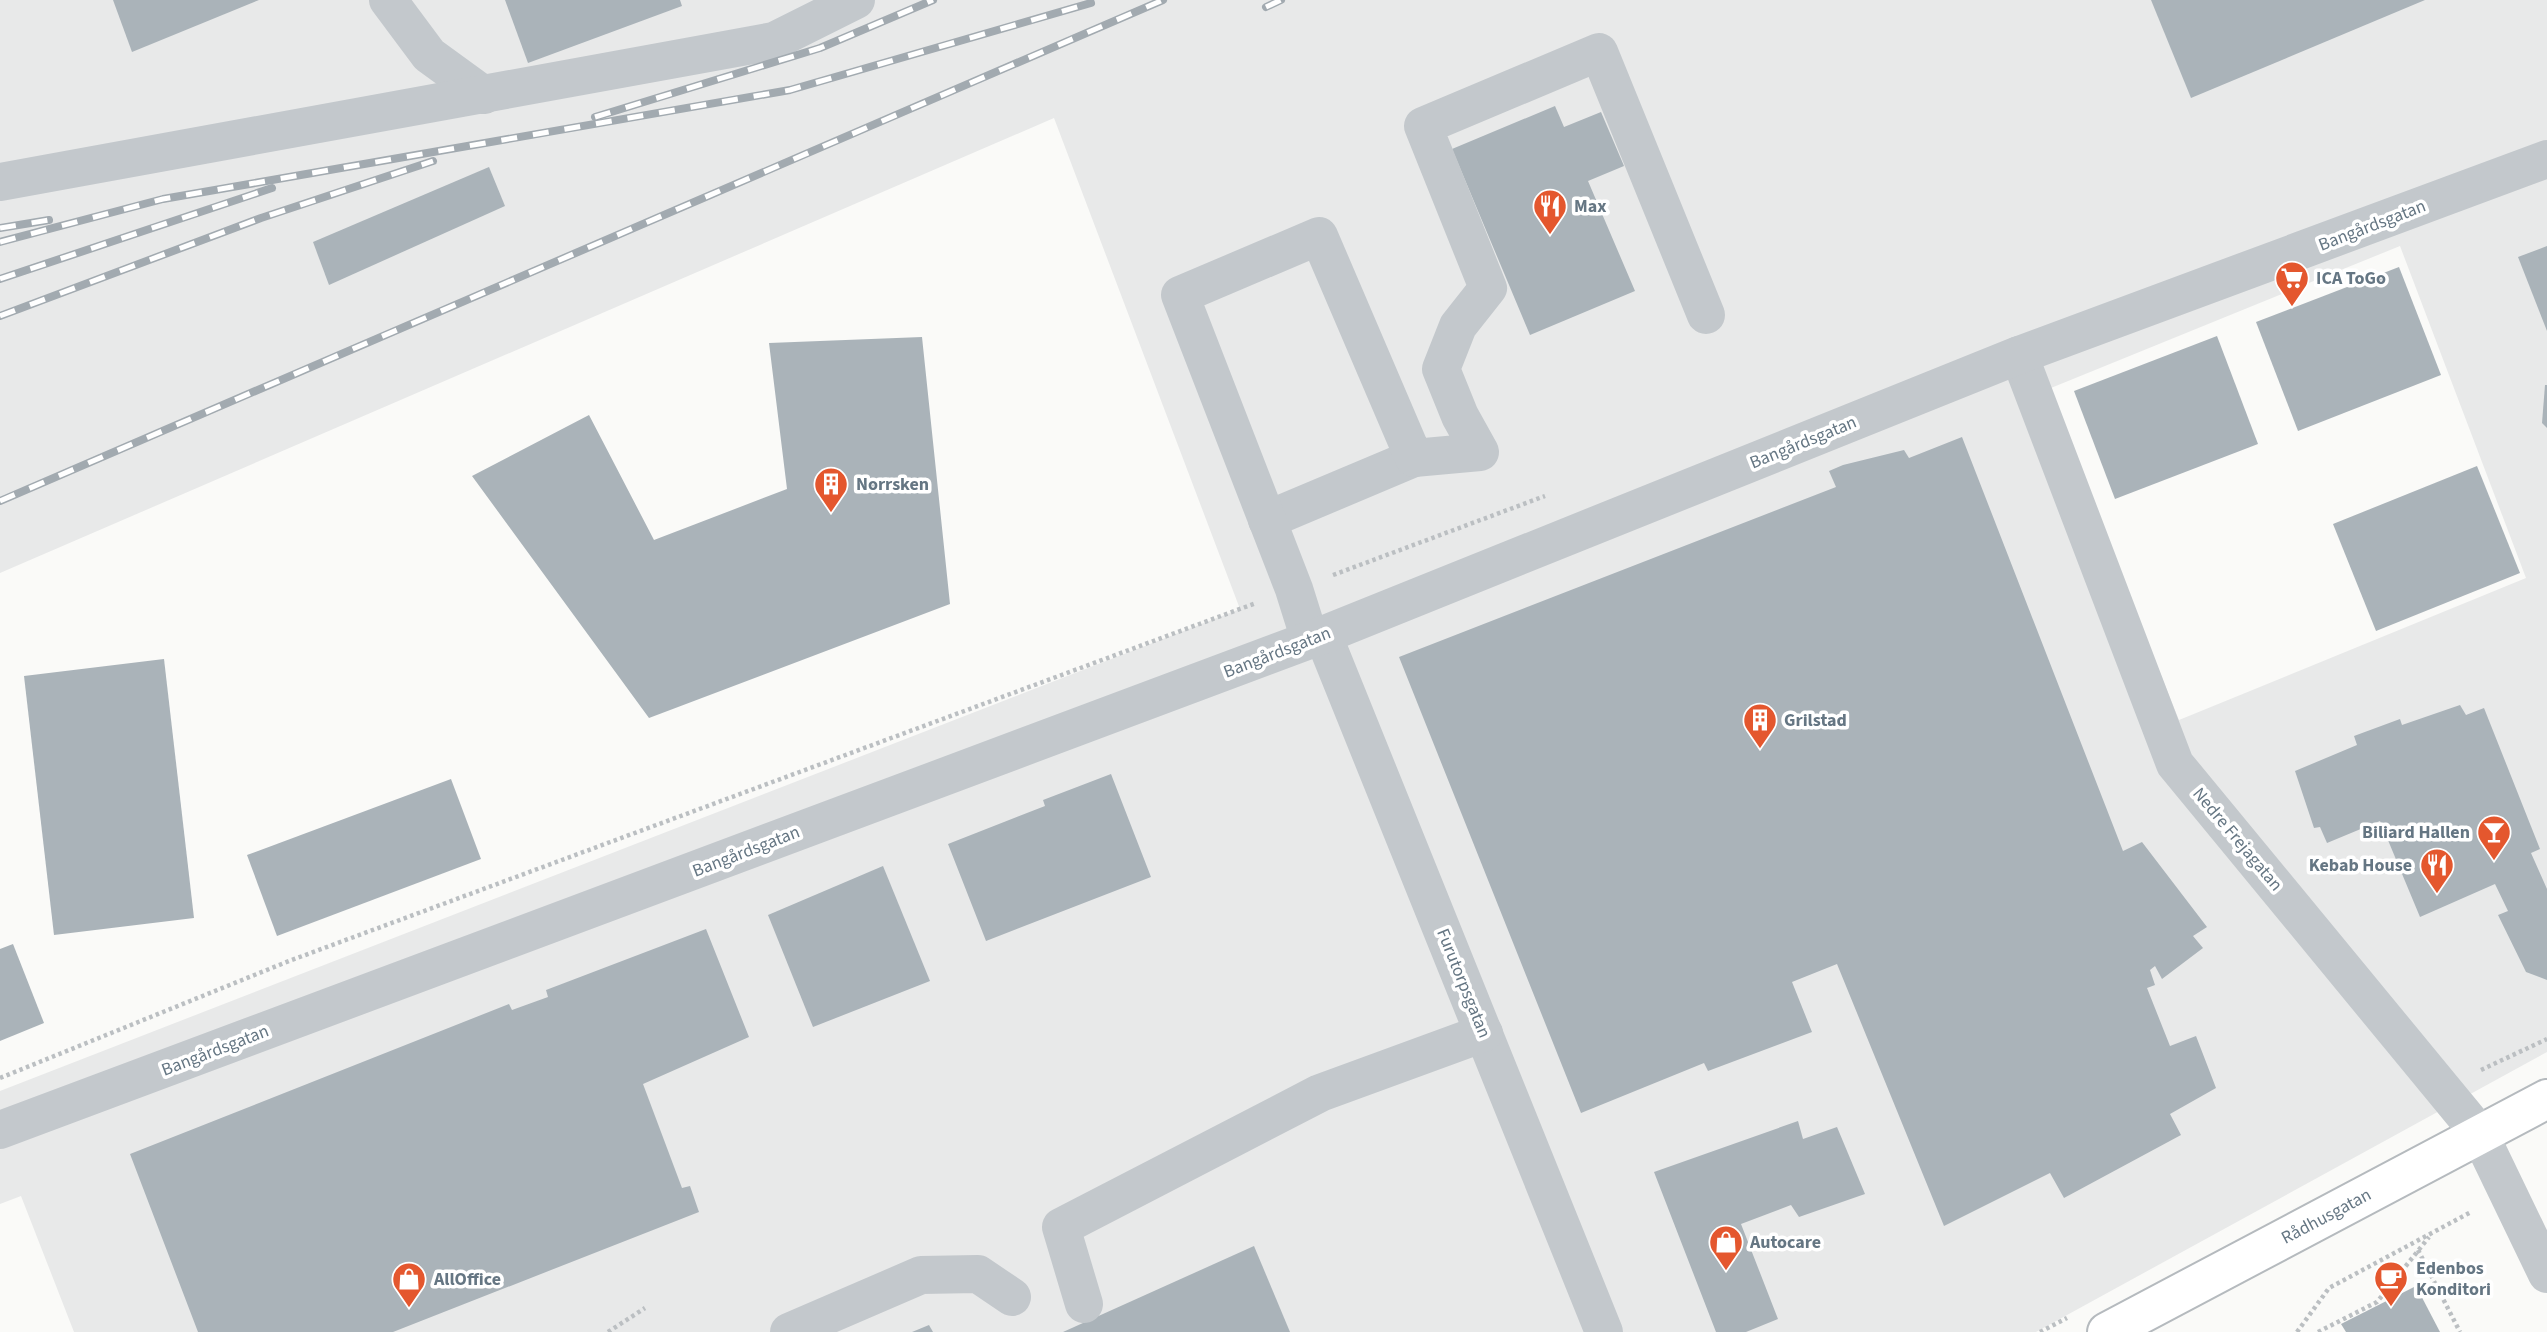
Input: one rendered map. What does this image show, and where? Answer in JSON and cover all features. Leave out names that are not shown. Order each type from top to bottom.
[{"type":"main road","name":"Rådhusgatan","points":[[2107,1332],[2547,1099]]},
{"type":"street","points":[[388,0],[429,55],[484,95]]},
{"type":"street","points":[[0,182],[774,41],[856,0]]},
{"type":"street","points":[[1267,520],[1414,457],[1480,452],[1460,416],[1441,369],[1458,326],[1488,288],[1423,126],[1599,52],[1706,315]]},
{"type":"street","name":"Bangårdsgatan","points":[[0,1130],[1316,637],[2019,355],[2547,159]]},
{"type":"street","name":"Furutorpsgatan","points":[[1414,457],[1319,236],[1180,295],[1267,520],[1484,1033],[1604,1332]]},
{"type":"street","name":"Nedre Frejagatan","points":[[2019,355],[2175,764],[2480,1133],[2547,1274]]},
{"type":"street","points":[[1084,1304],[1061,1227],[1320,1093],[1484,1033]]},
{"type":"street","points":[[789,1332],[920,1276],[978,1274],[1012,1297]]},
{"type":"path","points":[[2297,1332],[2329,1288],[2510,1192]]},
{"type":"path","points":[[2318,1332],[2377,1301],[2432,1233]]},
{"type":"path","points":[[2418,1250],[2460,1332]]},
{"type":"path","points":[[608,1332],[645,1308]]},
{"type":"shaded area","points":[[0,0],[2547,0],[2547,1052],[2036,1332],[74,1332],[21,1196],[0,1204],[0,1091],[1240,609],[1054,118],[0,573]],"holes":[[[2400,246],[2526,578],[2179,720],[2046,390]]]},
{"type":"building","points":[[113,0],[259,0],[132,52]]},
{"type":"building","points":[[505,0],[680,0],[682,6],[528,63]]},
{"type":"building","points":[[2151,0],[2425,0],[2191,98]]},
{"type":"building","name":"Max","points":[[1555,106],[1564,127],[1601,112],[1624,166],[1588,181],[1635,291],[1530,335],[1452,149]]},
{"type":"building","points":[[489,167],[505,206],[329,285],[313,242]]},
{"type":"building","points":[[2547,246],[2547,331],[2518,257]]},
{"type":"building","points":[[2399,267],[2441,375],[2298,431],[2256,322]]},
{"type":"building","points":[[2217,336],[2258,444],[2115,499],[2074,391]]},
{"type":"building","name":"Norrsken","points":[[922,337],[950,604],[649,718],[472,476],[589,415],[654,540],[787,489],[769,343]]},
{"type":"building","points":[[2547,385],[2547,428],[2542,423]]},
{"type":"building","name":"Grilstad","points":[[1962,437],[2123,851],[2142,842],[2207,927],[2193,936],[2203,948],[2162,979],[2155,966],[2150,970],[2155,985],[2147,988],[2170,1046],[2196,1036],[2216,1088],[2170,1114],[2181,1135],[2064,1198],[2050,1173],[1944,1226],[1837,964],[1792,982],[1812,1032],[1708,1071],[1704,1063],[1581,1113],[1399,657],[1836,487],[1829,471],[1843,465],[1904,450],[1909,458]]},
{"type":"building","points":[[2477,466],[2520,573],[2376,631],[2333,524]]},
{"type":"building","points":[[164,659],[194,918],[54,935],[24,676]]},
{"type":"building","points":[[2460,705],[2466,715],[2484,708],[2540,849],[2531,853],[2547,889],[2547,980],[2526,972],[2498,915],[2508,911],[2495,884],[2420,917],[2380,821],[2327,843],[2320,827],[2314,828],[2295,771],[2357,745],[2354,736],[2400,719],[2402,725]]},
{"type":"building","points":[[1111,774],[1151,877],[986,941],[948,844],[1045,806],[1043,800]]},
{"type":"building","points":[[451,779],[481,859],[277,936],[247,855]]},
{"type":"building","points":[[883,866],[930,981],[813,1027],[768,915]]},
{"type":"building","points":[[706,929],[749,1037],[643,1084],[682,1188],[690,1186],[699,1212],[393,1332],[198,1332],[130,1154],[509,1004],[512,1010],[548,997],[546,990]]},
{"type":"building","points":[[13,944],[44,1023],[0,1041],[0,949]]},
{"type":"building","name":"Autocare","points":[[1798,1121],[1803,1139],[1837,1127],[1865,1194],[1799,1217],[1791,1205],[1741,1224],[1778,1319],[1746,1332],[1716,1332],[1654,1172]]},
{"type":"building","points":[[1254,1246],[1290,1332],[1063,1332]]},
{"type":"building","points":[[2416,1286],[2440,1332],[2346,1332],[2341,1324]]},
{"type":"building","points":[[929,1325],[933,1332],[912,1332]]},
{"type":"railway","points":[[595,117],[820,48],[933,0]]},
{"type":"railway","points":[[0,501],[1163,0]]},
{"type":"railway","points":[[1266,7],[1281,0]]},
{"type":"railway","points":[[0,242],[163,199],[790,90],[1091,3]]},
{"type":"railway","points":[[0,316],[261,218],[433,161]]},
{"type":"railway","points":[[0,279],[272,188]]},
{"type":"railway","points":[[0,228],[49,220]]},
{"type":"place","name":"Max","points":[[1550,236]]},
{"type":"place","name":"ICA ToGo","points":[[2292,308]]},
{"type":"place","name":"Norrsken","points":[[831,514]]},
{"type":"place","name":"Grilstad","points":[[1760,750]]},
{"type":"place","name":"Biliard Hallen","points":[[2494,862]]},
{"type":"place","name":"Kebab House","points":[[2437,895]]},
{"type":"place","name":"Autocare","points":[[1726,1272]]},
{"type":"place","name":"Edenbos Konditori","points":[[2391,1308]]},
{"type":"place","name":"AllOffice","points":[[409,1309]]}]
